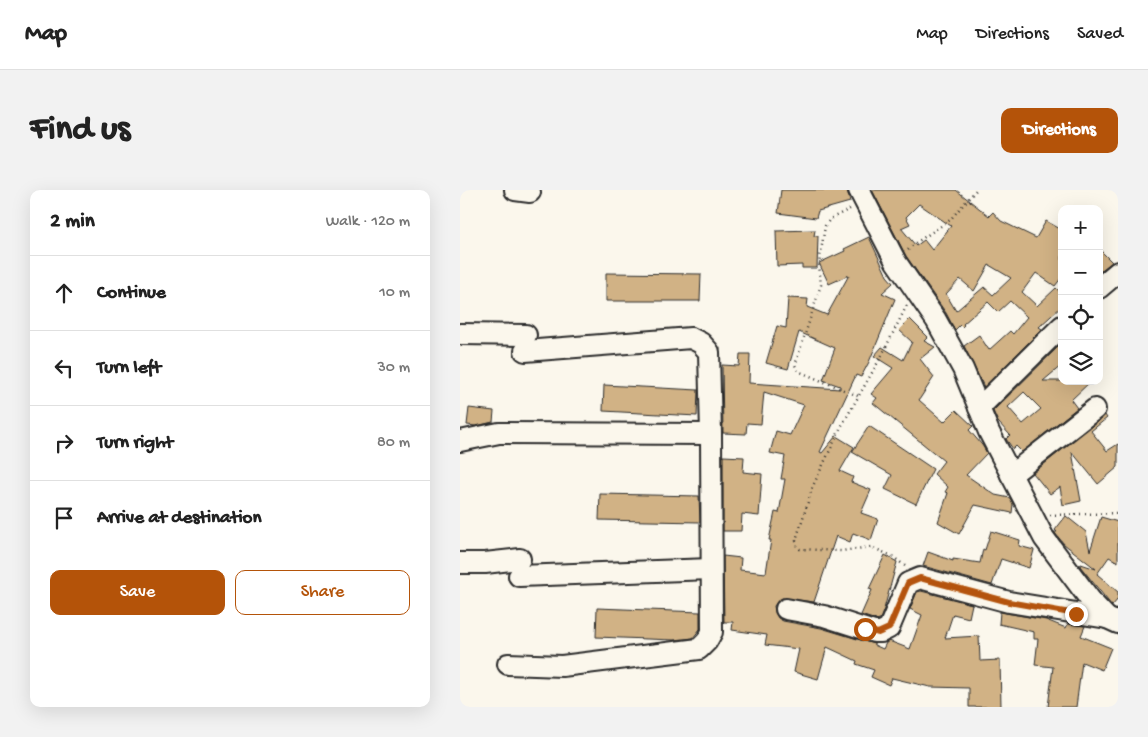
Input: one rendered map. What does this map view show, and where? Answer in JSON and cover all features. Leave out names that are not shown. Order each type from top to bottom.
[{"type":"street","points":[[861,196],[896,262],[936,320],[963,369],[1011,476],[1044,538],[1092,602],[1113,620]]},
{"type":"street","points":[[1103,285],[1118,272]]},
{"type":"street","points":[[979,408],[1058,330]]},
{"type":"street","points":[[460,334],[526,343],[691,338],[701,343],[709,352],[712,632],[707,641],[699,649],[562,666],[508,664]]},
{"type":"street","points":[[1011,476],[1095,409]]},
{"type":"street","points":[[460,441],[499,434],[711,434]]},
{"type":"street","points":[[460,563],[485,563],[519,568],[711,569]]},
{"type":"street","points":[[786,609],[824,616],[874,632],[881,632],[889,628],[908,583],[916,578],[920,578],[1009,602],[1113,620]]},
{"type":"path","points":[[896,262],[914,244],[950,220],[976,190]]},
{"type":"path","points":[[858,396],[798,371],[795,365],[821,285],[819,264],[825,226],[830,219],[861,196]]},
{"type":"path","points":[[916,290],[841,427],[813,486],[796,540],[796,545],[800,549],[830,552],[871,547],[901,562],[916,578]]},
{"type":"path","points":[[1031,515],[1118,513]]},
{"type":"building","points":[[781,190],[847,190],[850,202],[818,211],[816,218],[778,213]]},
{"type":"building","points":[[872,190],[956,190],[989,216],[993,212],[1001,221],[1036,238],[1046,221],[1058,228],[1058,282],[1055,286],[1036,273],[1022,292],[1037,306],[1056,288],[1058,290],[1058,310],[1039,327],[1042,329],[984,387],[964,346],[979,335],[989,350],[1010,331],[1013,334],[1027,317],[1010,301],[998,312],[988,302],[962,327],[960,325],[955,330],[946,313],[906,256]],"holes":[[[919,204],[951,226],[932,250],[924,240],[916,246],[901,228],[910,224],[906,217]],[[989,265],[1011,278],[993,295],[984,287],[956,311],[946,294],[960,279],[974,291]]]},
{"type":"building","points":[[815,230],[814,236],[818,236],[817,268],[802,268],[802,265],[777,266],[776,231]]},
{"type":"building","points":[[869,237],[887,276],[893,283],[882,293],[895,299],[869,362],[861,377],[856,375],[820,452],[822,453],[836,436],[854,447],[840,471],[853,477],[851,482],[871,490],[861,513],[878,519],[871,540],[853,533],[850,542],[836,536],[814,602],[782,598],[774,606],[775,612],[778,618],[783,621],[821,628],[874,644],[883,649],[889,641],[910,649],[922,615],[910,609],[917,592],[921,591],[972,604],[969,618],[953,614],[945,638],[979,636],[980,661],[1000,660],[1001,707],[969,707],[969,688],[930,687],[892,678],[889,685],[871,677],[874,670],[856,664],[857,661],[827,647],[818,679],[794,672],[799,649],[765,645],[767,635],[732,630],[733,622],[724,622],[723,556],[741,558],[740,570],[766,573],[771,540],[769,540],[775,512],[779,513],[785,479],[781,479],[785,456],[770,453],[776,431],[790,435],[804,405],[764,392],[761,424],[747,423],[746,434],[723,433],[722,365],[739,366],[740,354],[750,354],[749,383],[840,389],[840,386],[823,380],[835,348],[799,332],[788,369],[766,363],[777,326],[786,328],[788,298],[808,299],[807,307],[827,315],[849,275],[829,284],[819,263]]},
{"type":"building","points":[[1103,253],[1112,262],[1103,269]]},
{"type":"building","points":[[606,273],[701,274],[700,301],[606,301]]},
{"type":"building","points":[[910,319],[928,337],[924,341],[935,347],[920,359],[934,377],[919,400],[944,422],[956,410],[973,426],[969,430],[987,453],[966,475],[995,495],[1010,498],[1013,504],[1012,513],[975,505],[959,534],[938,522],[948,493],[945,492],[948,487],[934,474],[944,461],[873,403],[877,398],[871,394],[893,368],[874,356],[882,347],[903,360],[912,342],[899,330]]},
{"type":"building","points":[[1058,347],[1058,368],[1043,381],[1058,381],[1058,385],[1087,385],[1071,400],[1077,408],[1022,452],[1016,446],[1013,449],[1006,439],[1010,435],[998,422],[993,411]],"holes":[[[1024,392],[1041,409],[1023,424],[1008,407]]]},
{"type":"building","points":[[604,385],[698,390],[697,416],[603,411]]},
{"type":"building","points":[[469,408],[494,411],[493,422],[476,426],[467,425]]},
{"type":"building","points":[[1105,415],[1107,418],[1091,431],[1107,451],[1118,444],[1118,467],[1098,484],[1072,452],[1081,501],[1063,505],[1060,487],[1050,494],[1033,473]]},
{"type":"building","points":[[869,426],[933,469],[916,504],[885,489],[892,475],[852,452]]},
{"type":"building","points":[[723,456],[744,457],[743,472],[762,474],[759,516],[742,514],[741,531],[723,531]]},
{"type":"building","points":[[600,494],[699,496],[700,522],[599,520]]},
{"type":"building","points":[[1066,516],[1086,532],[1090,551],[1101,517],[1118,522],[1118,562],[1109,557],[1097,574],[1118,592],[1118,599],[1112,606],[1080,566],[1081,564],[1096,569],[1064,544],[1054,532],[1057,532],[1055,530]]},
{"type":"building","points":[[991,531],[1020,540],[1019,546],[1034,550],[1029,568],[1001,559],[992,585],[923,566],[928,552],[953,561],[953,559],[980,563],[983,549],[985,550]]},
{"type":"building","points":[[885,555],[897,562],[884,609],[880,619],[876,620],[861,615],[872,590],[869,589]]},
{"type":"building","points":[[597,608],[700,612],[700,629],[693,638],[674,640],[596,637]]},
{"type":"building","points":[[1000,612],[1046,620],[1066,628],[1068,624],[1085,626],[1081,636],[1111,648],[1102,670],[1082,662],[1076,707],[1048,707],[1053,667],[1035,665],[1038,639],[1034,639],[1034,632],[999,624]]},
{"type":"route","points":[[865,629],[878,633],[889,628],[908,583],[916,578],[1009,602],[1076,614]]}]
